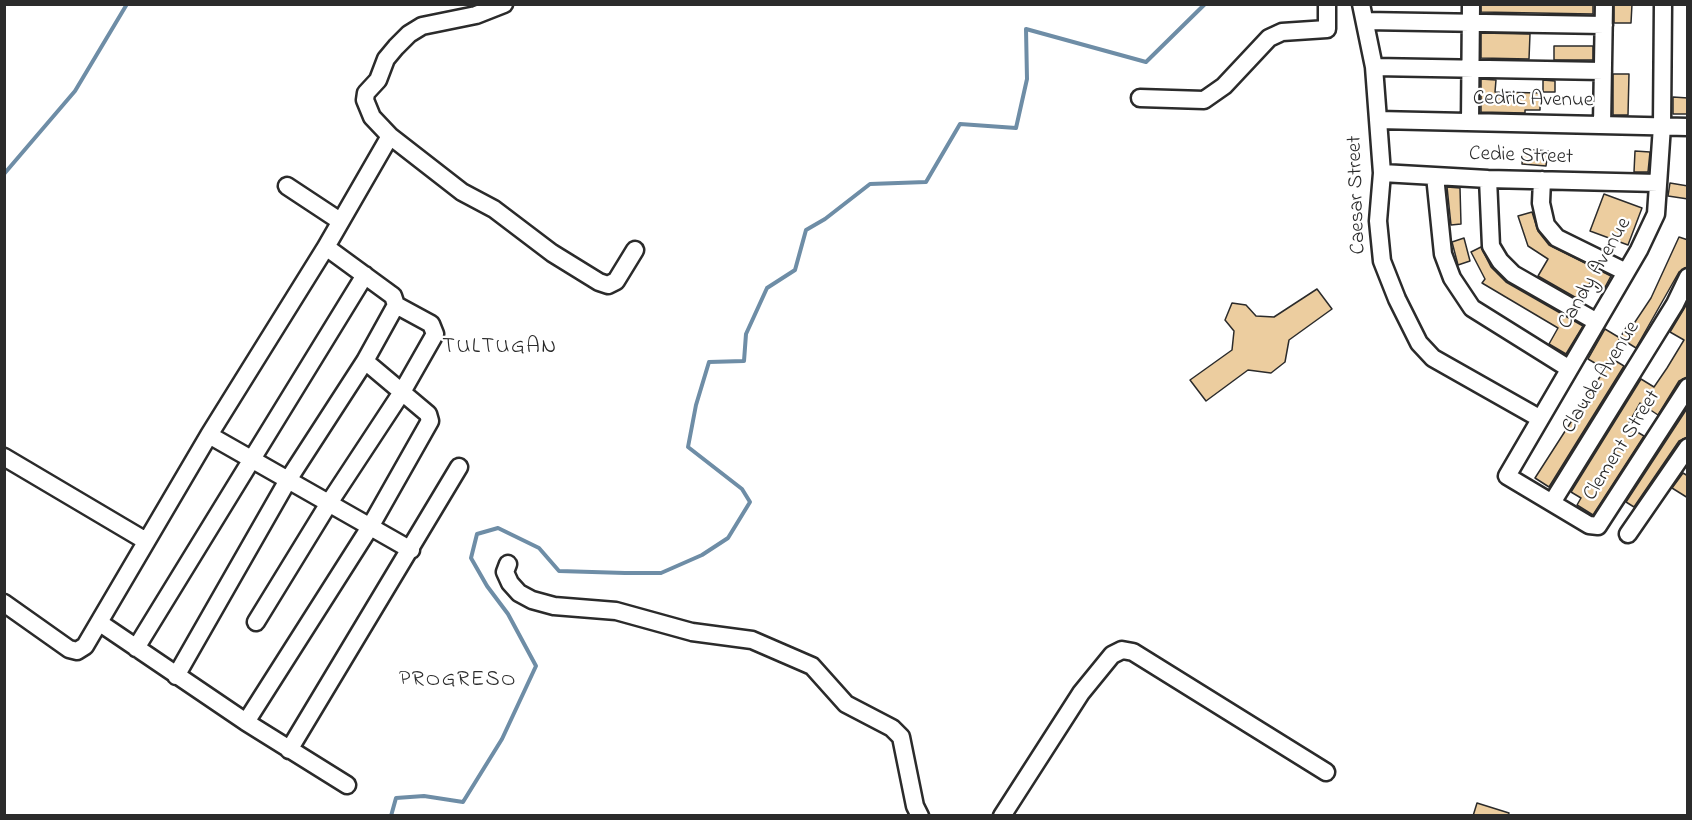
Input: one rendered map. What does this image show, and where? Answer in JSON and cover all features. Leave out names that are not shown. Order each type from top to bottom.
[{"type":"street","points":[[504,4],[476,15],[422,26],[409,33],[386,59],[378,80],[366,93],[365,100],[372,117],[390,136],[462,192],[494,209],[552,254],[599,282],[608,285],[616,280],[635,250]]},
{"type":"street","points":[[1140,98],[1204,100],[1224,86],[1269,38],[1282,32],[1327,29],[1327,4]]},
{"type":"street","name":"Caesar Street","points":[[1361,4],[1374,67],[1382,173],[1378,221],[1382,261],[1419,343],[1433,358],[1539,418]]},
{"type":"street","points":[[1470,122],[1471,4]]},
{"type":"street","points":[[1602,125],[1604,4]]},
{"type":"street","name":"Candy Avenue","points":[[1552,501],[1507,476],[1639,250],[1656,213],[1662,126],[1663,4]]},
{"type":"street","points":[[1365,21],[1604,25]]},
{"type":"street","points":[[1374,67],[1603,71]]},
{"type":"street","name":"Cedric Avenue","points":[[1378,120],[1688,127]]},
{"type":"street","points":[[4,603],[69,649],[77,651],[85,646],[209,435],[326,247],[390,136]]},
{"type":"street","name":"Cedie Street","points":[[1382,173],[1488,179],[1658,183]]},
{"type":"street","points":[[1435,176],[1443,254],[1452,278],[1472,308],[1568,368]]},
{"type":"street","points":[[1488,179],[1491,246],[1500,261],[1513,274],[1597,322]]},
{"type":"street","points":[[1542,180],[1541,203],[1546,225],[1557,238],[1626,272]]},
{"type":"street","points":[[287,186],[340,221]]},
{"type":"street","points":[[256,622],[329,503],[402,392],[435,334],[435,328],[396,305],[393,296],[326,247]]},
{"type":"street","points":[[136,648],[365,275]]},
{"type":"street","name":"Claude Avenue","points":[[1552,501],[1675,304],[1688,277]]},
{"type":"street","points":[[176,676],[221,601],[288,480],[365,361],[396,305]]},
{"type":"street","points":[[246,722],[370,527],[430,422],[428,414],[365,361]]},
{"type":"street","name":"Clement Street","points":[[1552,501],[1595,527],[1602,522],[1688,387]]},
{"type":"street","points":[[209,435],[411,550]]},
{"type":"street","points":[[1628,534],[1682,468],[1688,447]]},
{"type":"street","points":[[4,457],[146,541]]},
{"type":"street","points":[[289,750],[411,550],[459,466]]},
{"type":"street","points":[[508,564],[505,572],[510,584],[519,593],[532,600],[554,606],[616,611],[692,632],[752,640],[812,666],[846,704],[892,728],[900,737],[915,806],[920,816]]},
{"type":"street","points":[[100,623],[176,676],[346,785]]},
{"type":"street","points":[[1002,816],[1081,693],[1112,655],[1122,650],[1133,652],[1326,772]]},
{"type":"building","points":[[1481,4],[1593,4],[1593,14],[1481,12]]},
{"type":"building","points":[[1614,4],[1632,4],[1631,23],[1614,23]]},
{"type":"building","points":[[1481,33],[1530,34],[1529,59],[1481,58]]},
{"type":"building","points":[[1554,46],[1593,46],[1593,60],[1554,60]]},
{"type":"building","points":[[1613,74],[1629,74],[1628,115],[1613,115]]},
{"type":"building","points":[[1481,79],[1496,80],[1495,92],[1540,93],[1540,110],[1525,110],[1525,113],[1481,112]]},
{"type":"building","points":[[1543,80],[1555,81],[1555,92],[1543,92]]},
{"type":"building","points":[[1673,97],[1688,98],[1688,114],[1673,114]]},
{"type":"building","points":[[1523,149],[1548,151],[1546,166],[1522,164]]},
{"type":"building","points":[[1635,151],[1650,152],[1648,172],[1634,172]]},
{"type":"building","points":[[1670,183],[1688,186],[1688,199],[1668,196]]},
{"type":"building","points":[[1447,187],[1460,188],[1461,224],[1451,225]]},
{"type":"building","points":[[1604,194],[1642,208],[1628,245],[1590,231]]},
{"type":"building","points":[[1532,212],[1538,231],[1549,245],[1611,276],[1603,291],[1590,283],[1580,300],[1538,276],[1548,259],[1528,246],[1518,216]]},
{"type":"building","points":[[1679,237],[1688,240],[1688,267],[1679,272],[1636,348],[1620,338],[1627,326],[1631,328],[1651,298]]},
{"type":"building","points":[[1464,238],[1470,261],[1458,265],[1452,242]]},
{"type":"building","points":[[1481,247],[1491,267],[1506,282],[1583,326],[1566,354],[1549,344],[1558,328],[1482,283],[1485,279],[1471,252]]},
{"type":"building","points":[[1317,289],[1332,309],[1289,340],[1285,362],[1271,373],[1248,370],[1206,401],[1190,380],[1232,350],[1234,331],[1225,320],[1232,303],[1246,305],[1256,316],[1274,317]]},
{"type":"building","points":[[1688,302],[1688,377],[1679,381],[1658,415],[1640,403],[1627,426],[1644,436],[1593,515],[1577,505],[1581,498],[1571,492],[1641,379],[1654,387],[1667,368],[1684,340],[1670,332]]},
{"type":"building","points":[[1605,329],[1620,338],[1609,357],[1624,366],[1549,487],[1535,478],[1605,369],[1588,359]]},
{"type":"building","points":[[1688,407],[1688,437],[1679,441],[1634,507],[1626,502]]},
{"type":"building","points":[[1683,473],[1688,476],[1688,498],[1672,488]]},
{"type":"building","points":[[1477,803],[1509,813],[1508,816],[1473,816]]},
{"type":"waterway","points":[[4,174],[75,91],[127,4]]},
{"type":"waterway","points":[[391,816],[396,798],[424,796],[463,802],[502,739],[536,666],[508,614],[487,586],[471,558],[477,534],[498,528],[539,548],[559,571],[625,573],[661,573],[702,555],[728,538],[750,502],[742,489],[688,447],[696,405],[709,362],[744,361],[746,334],[767,288],[795,270],[806,230],[825,219],[870,184],[926,182],[960,124],[1016,128],[1027,79],[1026,29],[1146,62],[1205,4]]},
{"type":"district","name":"TULTUGAN","points":[[500,348]]},
{"type":"district","name":"PROGRESO","points":[[458,681]]}]
